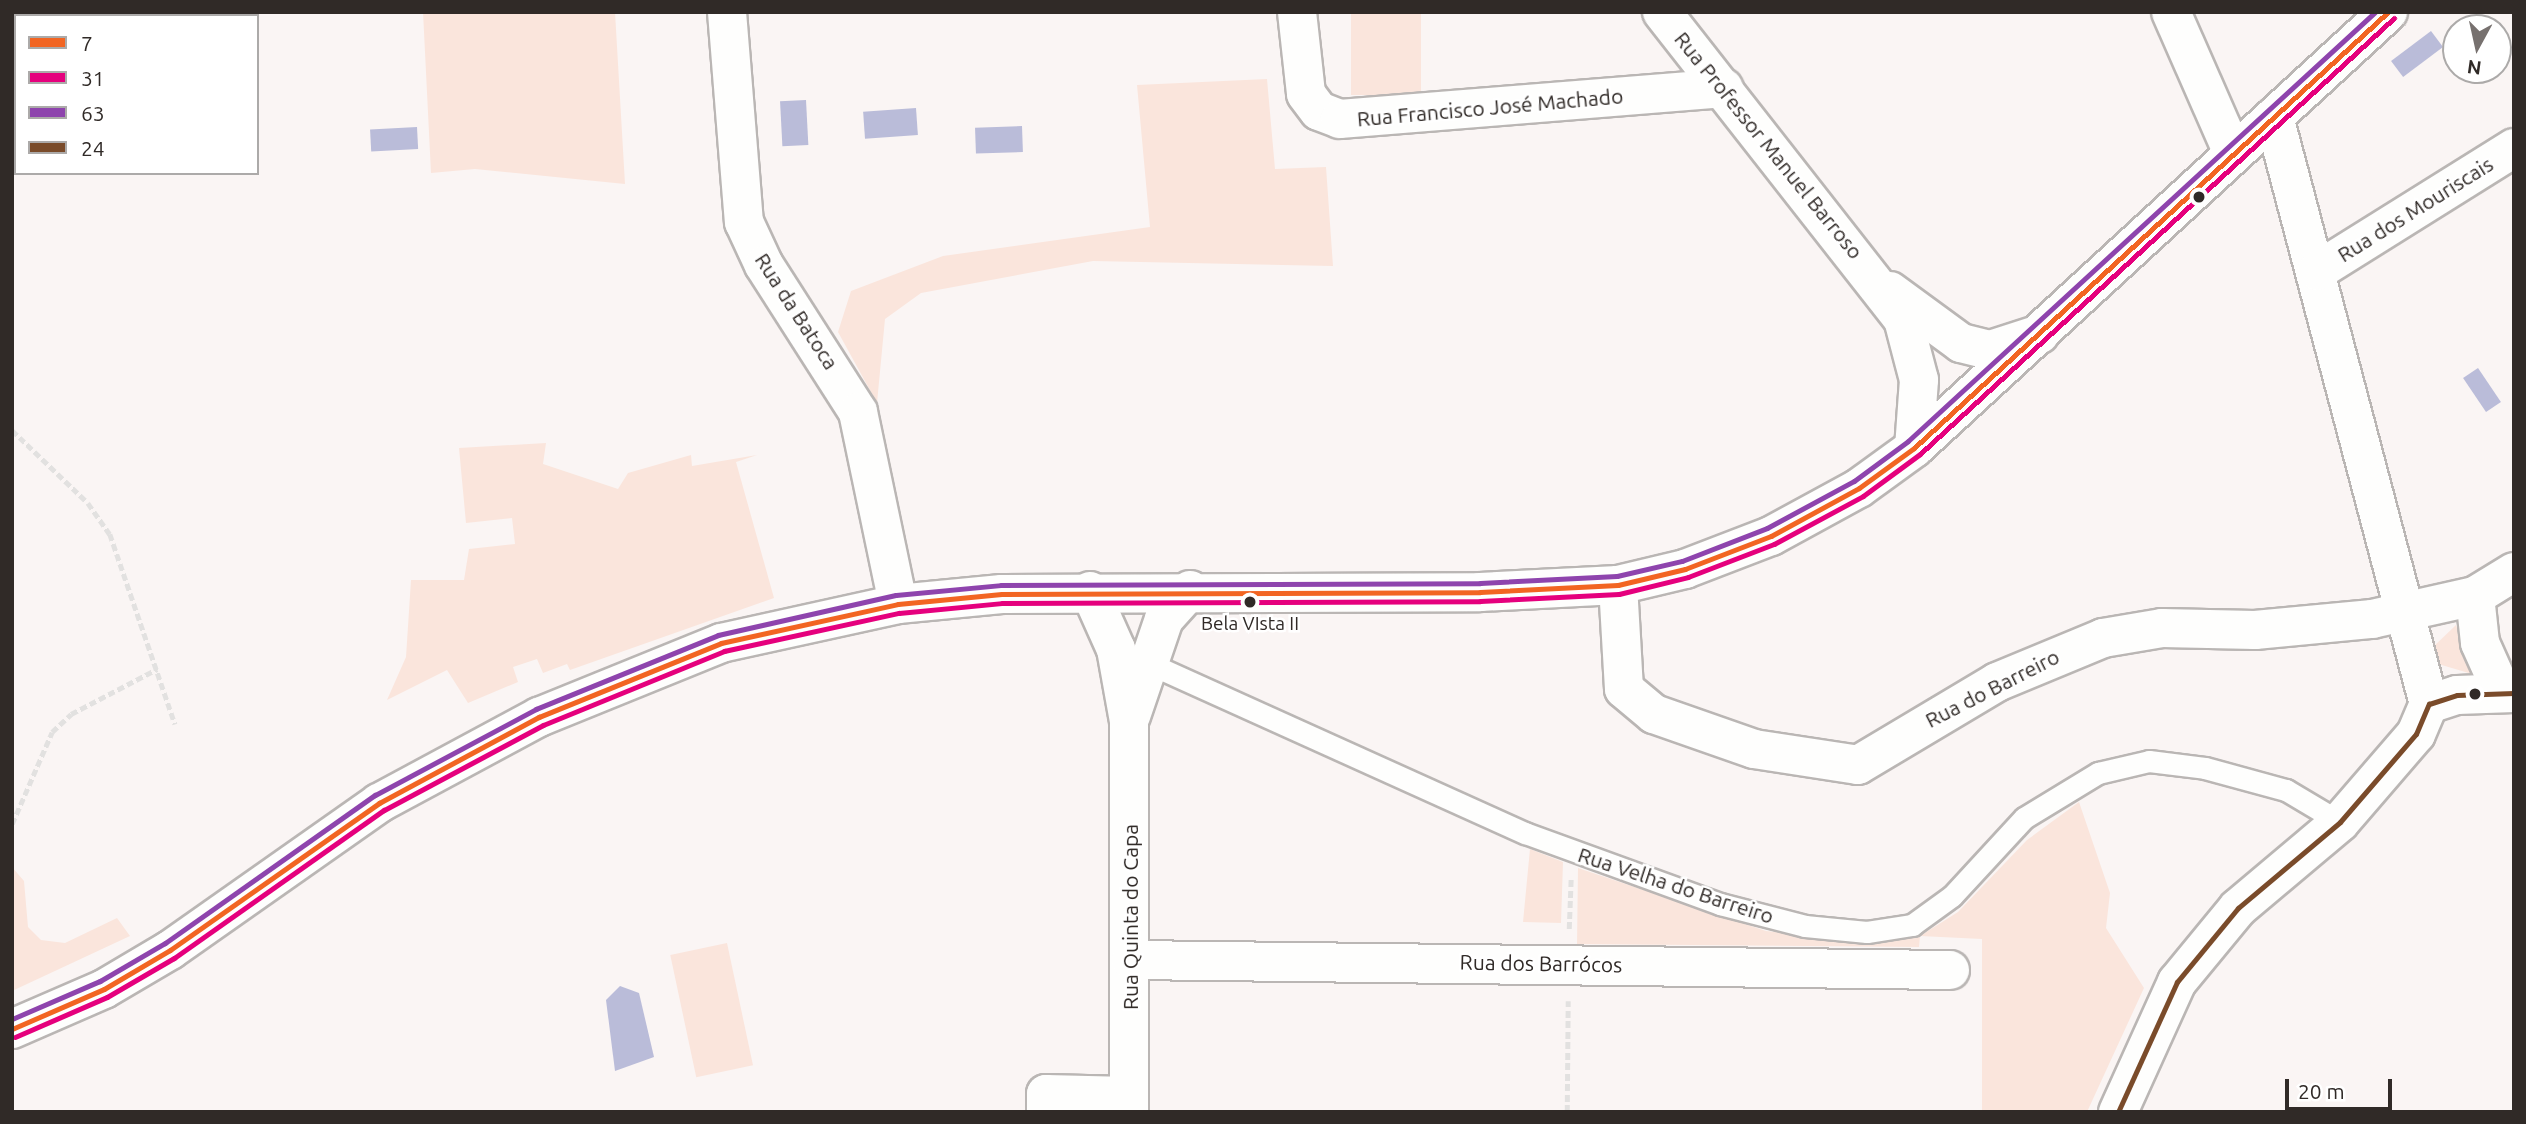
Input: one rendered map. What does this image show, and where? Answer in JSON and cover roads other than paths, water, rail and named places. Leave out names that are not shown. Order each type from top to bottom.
[{"type":"street","name":"Rua da Batoca","points":[[727,12],[744,222],[764,265],[858,412],[898,604]]},
{"type":"street","name":"Rua Francisco José Machado","points":[[1297,12],[1306,94],[1320,111],[1340,119],[1724,88]]},
{"type":"street","name":"Rua Professor Manuel Barroso","points":[[1662,12],[1875,279]]},
{"type":"street","points":[[2171,12],[2233,153]]},
{"type":"street","points":[[12,1029],[126,976],[379,803],[539,717],[721,643],[898,604],[1090,591],[1479,592],[1618,584],[1685,569],[1771,536],[1859,488],[1914,448],[2388,12]]},
{"type":"street","points":[[2118,1112],[2144,1060],[2177,982],[2238,908],[2340,822],[2416,734],[2429,704],[2317,271],[2273,117]]},
{"type":"street","name":"Rua dos Mouriscais","points":[[2317,271],[2514,148]]},
{"type":"street","points":[[1875,279],[1961,343],[1990,350],[2040,334]]},
{"type":"street","points":[[1875,279],[1903,319],[1916,355],[1914,448]]},
{"type":"street","name":"Rua do Barreiro","points":[[1618,584],[1624,689],[1654,714],[1754,749],[1858,765],[1949,707],[2103,638],[2162,628],[2255,630],[2405,611],[2475,596],[2514,572]]},
{"type":"street","points":[[1129,721],[1164,619],[1190,590]]},
{"type":"street","points":[[1090,591],[1116,649],[1129,721]]},
{"type":"street","points":[[2429,704],[2508,692],[2480,643],[2475,596]]},
{"type":"street","name":"Rua Quinta do Capa","points":[[1129,721],[1129,1104]]},
{"type":"street","name":"Rua dos Barrócos","points":[[1131,960],[1950,970]]},
{"type":"street","points":[[2142,1112],[2144,1060]]},
{"type":"street","points":[[1046,1112],[1046,1094],[1129,1104]]},
{"type":"lane","name":"Rua Velha do Barreiro","points":[[1148,663],[1525,833],[1720,904],[1805,926],[1867,932],[1912,925],[1952,896],[2024,818],[2098,773],[2149,761],[2205,768],[2286,789],[2340,822]]},
{"type":"water","points":[[2431,31],[2442,48],[2403,77],[2391,61]]},
{"type":"water","points":[[806,100],[808,145],[782,146],[780,101]]},
{"type":"water","points":[[916,108],[918,135],[865,139],[863,112]]},
{"type":"water","points":[[1022,126],[1023,152],[976,154],[975,128]]},
{"type":"water","points":[[417,127],[418,149],[371,151],[370,129]]},
{"type":"water","points":[[2478,368],[2501,402],[2486,412],[2463,378]]},
{"type":"water","points":[[620,986],[639,993],[654,1057],[615,1071],[606,1000]]},
{"type":"place","name":"Bela VIsta II","points":[[1250,602]]}]
